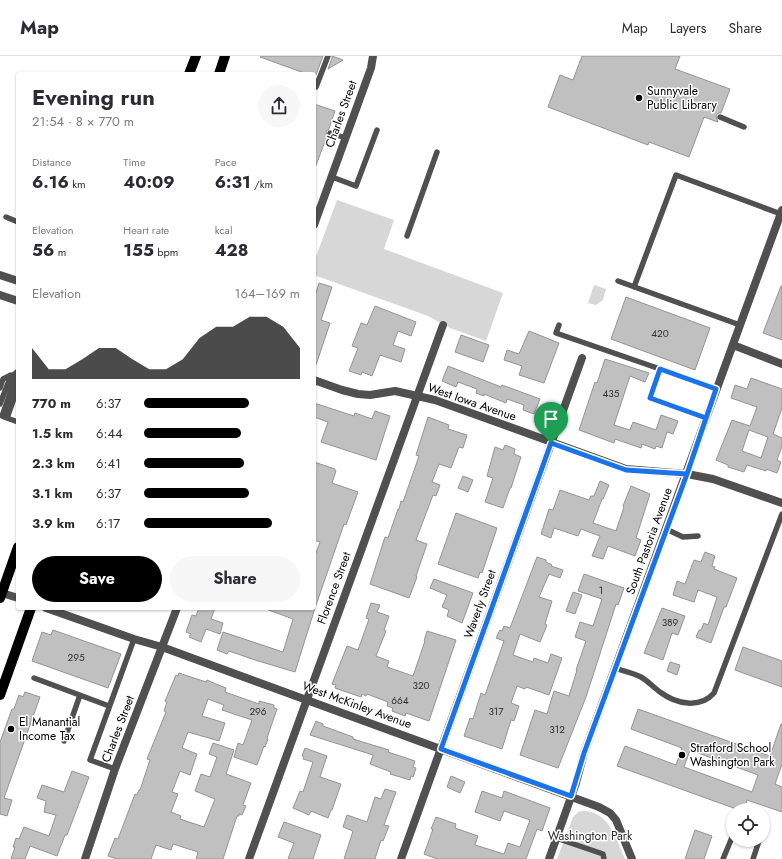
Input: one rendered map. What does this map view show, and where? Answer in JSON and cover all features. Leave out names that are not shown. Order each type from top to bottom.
[{"type":"main road","points":[[190,72],[196,56]]},
{"type":"main road","points":[[220,72],[225,56]]},
{"type":"main road","points":[[0,594],[16,552]]},
{"type":"main road","points":[[0,695],[30,610]]},
{"type":"street","name":"Charles Street","points":[[316,220],[371,68],[373,56]]},
{"type":"street","name":"South Pastoria Avenue","points":[[549,859],[584,753],[687,474],[716,389],[781,212]]},
{"type":"street","points":[[0,275],[16,280]]},
{"type":"street","points":[[0,294],[16,300]]},
{"type":"street","name":"Florence Street","points":[[249,859],[442,325]]},
{"type":"street","points":[[733,345],[782,364]]},
{"type":"street","name":"Waverly Street","points":[[401,859],[582,358]]},
{"type":"street","name":"West Iowa Avenue","points":[[316,381],[358,394],[370,395],[395,391],[416,395],[435,400],[626,470],[687,474],[713,478],[782,503]]},
{"type":"street","points":[[0,594],[16,598]]},
{"type":"street","name":"West McKinley Avenue","points":[[52,610],[134,639],[162,647],[599,807],[610,813],[616,820],[621,829],[632,859]]},
{"type":"street","name":"Charles Street","points":[[85,859],[115,769],[176,610]]},
{"type":"lane","points":[[316,87],[328,56]]},
{"type":"lane","points":[[720,117],[744,127]]},
{"type":"lane","points":[[332,177],[356,186],[377,130]]},
{"type":"lane","points":[[330,133],[346,138]]},
{"type":"lane","points":[[407,236],[437,152]]},
{"type":"lane","points":[[634,286],[676,175],[781,212]]},
{"type":"lane","points":[[6,218],[16,221]]},
{"type":"lane","points":[[618,281],[740,325]]},
{"type":"lane","points":[[559,325],[556,333],[716,389]]},
{"type":"lane","points":[[660,369],[650,398],[706,418]]},
{"type":"lane","points":[[0,388],[3,379],[16,372]]},
{"type":"lane","points":[[0,404],[10,378],[16,373]]},
{"type":"lane","points":[[3,416],[16,377]]},
{"type":"lane","points":[[3,416],[16,392]]},
{"type":"lane","points":[[3,416],[16,421]]},
{"type":"lane","points":[[615,668],[642,677],[662,694],[676,700],[690,704],[709,699],[714,693],[782,514]]},
{"type":"lane","points":[[666,530],[683,537],[698,536]]},
{"type":"lane","points":[[115,769],[90,760],[134,639]]},
{"type":"lane","points":[[34,678],[109,706]]},
{"type":"lane","points":[[64,741],[80,695]]},
{"type":"lane","points":[[556,838],[603,854],[604,859]]},
{"type":"lane","points":[[723,859],[728,847]]},
{"type":"lane","points":[[752,859],[757,847]]},
{"type":"green space","points":[[337,200],[394,220],[384,249],[503,293],[486,341],[450,328],[428,316],[316,276],[316,257]]},
{"type":"green space","points":[[594,285],[606,289],[603,300],[596,305],[588,303]]},
{"type":"green space","name":"Washington Park","points":[[582,811],[599,815],[605,820],[615,835],[625,859],[557,859],[573,817],[578,812]]},
{"type":"building","points":[[323,56],[316,75],[316,72],[301,72],[260,57]]},
{"type":"building","points":[[332,56],[343,60],[328,69],[332,58]]},
{"type":"building","name":"Sunnyvale Public Library","points":[[582,56],[680,56],[675,69],[730,89],[721,113],[718,113],[716,116],[718,122],[704,117],[689,157],[649,142],[648,145],[548,107],[560,75],[573,80]]},
{"type":"building","points":[[316,105],[335,111],[329,129],[326,131],[327,136],[316,165]]},
{"type":"building","points":[[319,283],[332,287],[321,320],[330,323],[316,365],[316,293]]},
{"type":"building","points":[[782,286],[782,340],[763,333]]},
{"type":"building","points":[[626,297],[710,328],[695,370],[611,339]]},
{"type":"building","points":[[375,306],[416,322],[411,336],[398,331],[393,345],[405,349],[401,362],[380,355],[372,376],[362,372],[361,375],[349,371],[358,348],[352,346],[361,323],[367,325]]},
{"type":"building","points":[[529,331],[559,343],[544,383],[519,375],[522,366],[504,360],[507,350],[519,354]]},
{"type":"building","points":[[461,335],[489,345],[483,362],[455,352]]},
{"type":"building","points":[[605,359],[649,373],[645,382],[630,376],[614,425],[630,430],[633,422],[656,430],[661,415],[678,421],[673,434],[667,432],[662,448],[656,446],[655,449],[642,444],[641,448],[615,439],[614,443],[579,430],[595,382],[597,383]]},
{"type":"building","points":[[448,366],[501,387],[502,385],[540,399],[534,414],[523,410],[524,405],[507,399],[506,403],[484,394],[484,396],[476,393],[477,389],[458,382],[456,387],[442,381]]},
{"type":"building","points":[[751,378],[782,389],[782,408],[773,434],[782,438],[782,446],[777,460],[781,462],[777,473],[747,465],[744,472],[728,467],[728,465],[716,460],[732,420],[750,426],[757,407],[731,398],[735,385],[747,389]],"holes":[[[749,430],[768,437],[761,458],[742,451]]]},
{"type":"building","points":[[316,404],[354,416],[355,413],[372,419],[375,411],[390,416],[376,460],[321,442],[328,422],[316,418]]},
{"type":"building","points":[[428,417],[449,425],[448,429],[467,435],[463,448],[459,447],[451,468],[439,464],[432,482],[440,485],[436,496],[433,495],[416,540],[427,544],[409,598],[370,584],[385,537],[388,538],[401,501],[403,502],[419,456],[416,455]]},
{"type":"building","points":[[505,445],[515,449],[514,454],[521,457],[503,508],[485,502],[493,478],[487,476],[495,447],[503,450]]},
{"type":"building","points":[[316,463],[335,469],[336,471],[332,483],[358,492],[346,525],[344,524],[316,605],[316,553],[320,542],[316,541]]},
{"type":"building","points":[[463,476],[473,480],[468,492],[458,488]]},
{"type":"building","points":[[600,481],[609,485],[593,523],[616,531],[624,507],[623,506],[631,486],[650,494],[636,538],[641,540],[635,556],[608,546],[603,559],[592,556],[600,536],[581,529],[578,536],[554,528],[551,538],[541,534],[549,509],[553,510],[560,490],[589,500],[591,496],[594,496]]},
{"type":"building","points":[[456,513],[497,528],[482,573],[480,572],[478,578],[438,564]]},
{"type":"building","points":[[705,552],[715,556],[712,566],[715,567],[714,569],[737,578],[726,607],[724,607],[711,643],[696,637],[704,623],[708,625],[717,597],[698,590],[694,602],[673,595],[677,581],[685,584],[694,560],[701,562]]},
{"type":"building","points":[[537,557],[546,560],[546,562],[552,565],[551,566],[563,570],[560,578],[549,574],[539,597],[552,601],[545,624],[547,625],[540,642],[520,634],[513,655],[533,662],[534,658],[548,663],[551,654],[562,658],[549,695],[526,687],[525,689],[517,686],[511,703],[519,706],[514,721],[511,720],[502,749],[464,736],[470,718],[473,719],[481,693],[485,695],[504,641],[496,638],[504,626],[510,628]]},
{"type":"building","points":[[584,574],[624,588],[618,605],[616,604],[586,697],[558,768],[520,755],[535,710],[547,714],[554,691],[569,696],[586,641],[575,637],[580,622],[593,626],[602,599],[578,591]]},
{"type":"building","points":[[434,579],[473,593],[462,623],[447,616],[449,610],[442,607],[447,595],[430,588]]},
{"type":"building","points":[[573,592],[582,595],[575,614],[566,611]]},
{"type":"building","points":[[371,603],[380,605],[377,612],[389,616],[384,630],[386,631],[376,656],[389,661],[387,667],[413,676],[427,631],[456,640],[429,721],[406,713],[405,716],[392,711],[393,708],[387,706],[388,702],[367,694],[366,696],[362,694],[361,697],[335,688],[336,685],[332,684],[347,646],[358,650],[369,619],[366,618]]},
{"type":"building","points":[[662,608],[685,616],[678,635],[672,633],[663,660],[644,653]]},
{"type":"building","points":[[198,610],[214,610],[211,619],[223,623],[220,634],[206,629],[201,642],[189,637],[191,634],[186,632],[192,615],[196,616]]},
{"type":"building","points":[[269,610],[314,610],[295,672],[229,651],[227,654],[217,650],[223,632],[283,652],[293,619]]},
{"type":"building","points":[[53,630],[121,654],[108,688],[32,661],[42,632],[51,635]]},
{"type":"building","points":[[743,647],[782,661],[782,687],[735,670]]},
{"type":"building","points":[[670,662],[680,665],[677,675],[667,671]]},
{"type":"building","points":[[179,673],[206,682],[207,680],[226,688],[225,692],[259,704],[259,701],[274,705],[274,708],[277,709],[267,738],[268,739],[257,765],[234,757],[238,743],[243,745],[252,720],[222,710],[224,705],[208,699],[202,716],[225,723],[219,741],[188,732],[182,748],[197,754],[190,775],[180,771],[172,792],[178,794],[171,812],[181,816],[180,819],[204,827],[215,799],[195,791],[201,774],[210,777],[217,757],[209,754],[213,743],[234,750],[226,774],[251,783],[243,805],[246,806],[242,815],[239,814],[239,816],[237,816],[223,859],[196,859],[198,852],[173,844],[171,850],[156,845],[151,859],[117,859],[108,856],[115,838],[118,839],[135,794],[137,795],[140,790],[150,760],[147,759],[166,712],[164,711],[167,702],[165,701],[176,675],[178,676]]},
{"type":"building","points":[[25,692],[40,697],[4,798],[12,800],[7,816],[0,814],[0,742],[12,709],[14,709],[19,695],[23,697]]},
{"type":"building","points":[[638,709],[770,756],[782,724],[782,764],[775,784],[782,787],[782,812],[770,808],[770,803],[756,803],[747,800],[746,803],[726,803],[726,805],[617,766],[625,746],[676,765],[682,748],[631,729]],"holes":[[[690,750],[758,775],[752,792],[684,767]]]},
{"type":"building","points":[[316,721],[323,724],[323,726],[353,737],[353,739],[389,750],[388,752],[415,761],[413,767],[416,768],[413,777],[411,776],[410,780],[390,774],[391,772],[370,764],[373,755],[310,735]]},
{"type":"building","points":[[305,748],[327,756],[320,777],[341,784],[328,818],[311,811],[309,815],[293,808],[300,791],[303,792],[313,762],[303,759],[304,757],[302,756]]},
{"type":"building","points":[[72,771],[89,777],[67,835],[65,835],[57,856],[30,846],[25,859],[11,859],[16,838],[19,839],[24,827],[49,836],[56,815],[44,812],[46,801],[37,798],[42,785],[64,792]]},
{"type":"building","points":[[451,776],[465,782],[460,793],[447,787]]},
{"type":"building","points":[[385,789],[396,792],[384,825],[389,826],[383,841],[381,840],[375,859],[344,859],[353,831],[343,827],[347,815],[367,822],[375,797],[381,799]]},
{"type":"building","points":[[482,791],[502,798],[504,791],[550,808],[542,831],[537,829],[526,859],[437,859],[424,854],[436,817],[456,824],[455,828],[478,836],[475,845],[504,854],[508,843],[520,847],[530,820],[504,811],[500,821],[475,812]]},
{"type":"building","points":[[284,822],[321,835],[313,859],[288,859],[294,843],[278,837]]},
{"type":"building","points":[[695,830],[712,836],[704,859],[685,859]]},
{"type":"place","name":"Sunnyvale Public Library","points":[[639,98]]},
{"type":"place","name":"El Manantial Income Tax","points":[[11,729]]},
{"type":"place","name":"Stratford School Washington Park","points":[[682,755]]},
{"type":"route","points":[[551,443],[441,749],[571,796],[584,753],[687,474],[716,389],[660,369],[650,398],[706,418],[687,474],[664,471],[626,470],[551,443]]}]
